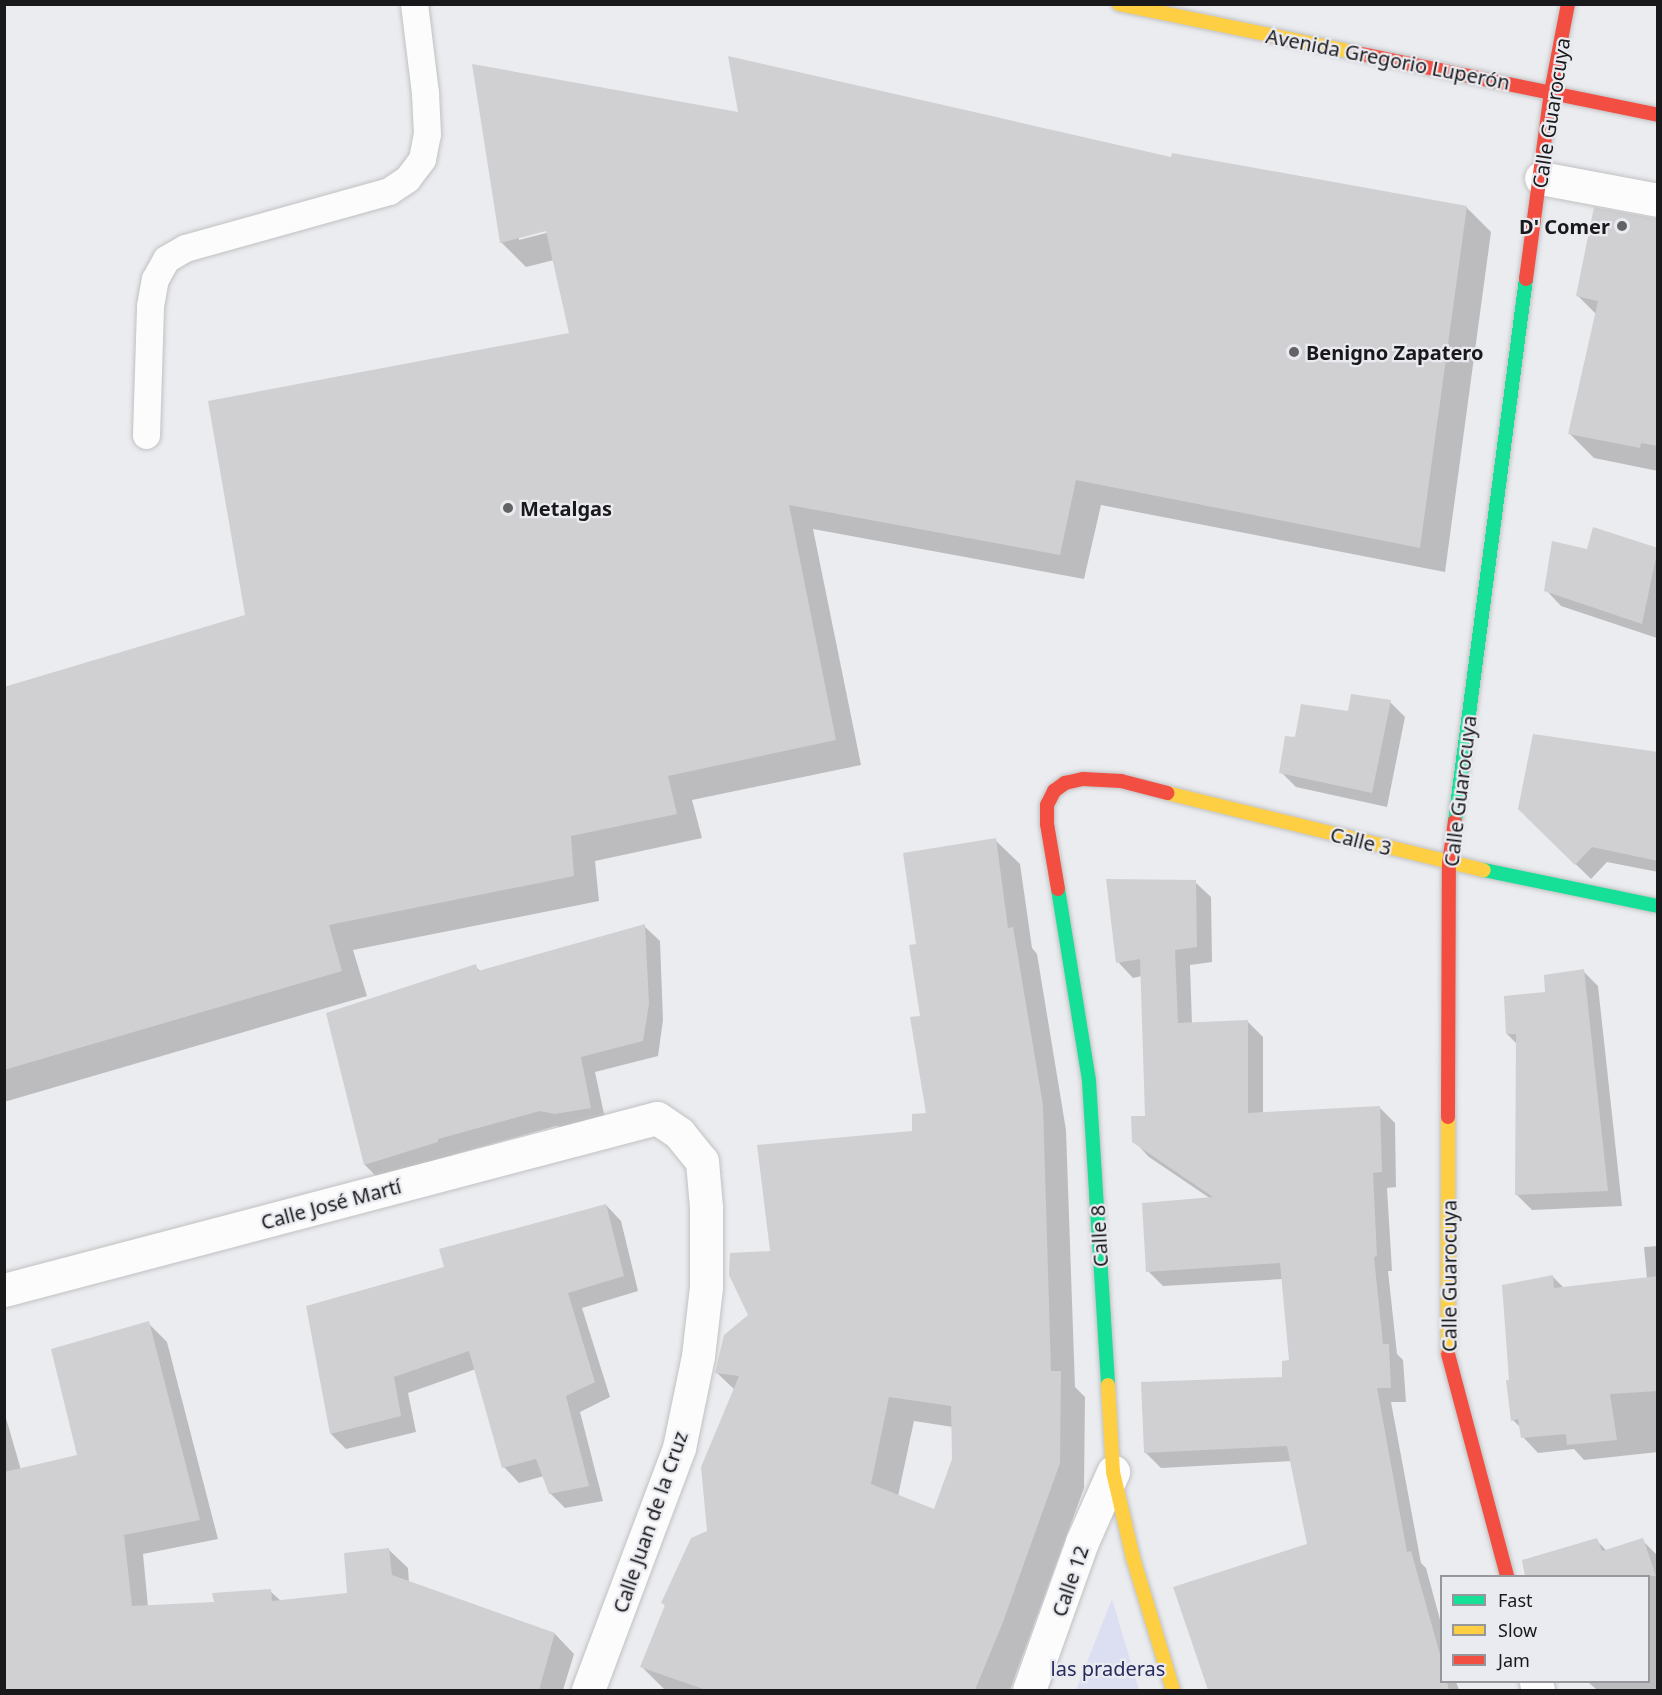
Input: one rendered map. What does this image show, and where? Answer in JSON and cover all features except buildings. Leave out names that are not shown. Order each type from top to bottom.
[{"type":"street","name":"Avenida Gregorio Luperón","points":[[1119,4],[1658,115]]},
{"type":"street","name":"Calle Guarocuya","points":[[1507,1575],[1448,1357],[1449,863],[1551,92],[1568,4]]},
{"type":"street","points":[[1541,178],[1658,200]]},
{"type":"street","name":"Calle 3","points":[[1065,783],[1083,779],[1120,781],[1449,863],[1658,906]]},
{"type":"street","name":"Calle 8","points":[[1065,783],[1054,791],[1047,805],[1047,824],[1089,1081],[1113,1472],[1133,1558],[1173,1690]]},
{"type":"street","name":"Calle José Martí","points":[[4,1290],[657,1118]]},
{"type":"street","name":"Calle Juan de la Cruz","points":[[588,1690],[679,1448],[698,1356],[706,1287],[706,1208],[702,1161],[679,1133],[657,1118]]},
{"type":"street","name":"Calle 12","points":[[1029,1690],[1082,1542],[1113,1472]]},
{"type":"lane","points":[[146,435],[150,306],[155,279],[166,259],[184,248],[389,191],[407,179],[422,159],[426,134],[425,93],[414,4]]},
{"type":"green space","name":"las praderas","points":[[1112,1599],[1139,1690],[1076,1690]]},
{"type":"traffic: fast","points":[[1455,821],[1526,279]]},
{"type":"traffic: fast","points":[[1484,870],[1658,906]]},
{"type":"traffic: fast","points":[[1058,889],[1089,1081],[1108,1385]]},
{"type":"traffic: slow","points":[[1119,4],[1352,52]]},
{"type":"traffic: slow","points":[[1167,793],[1484,870]]},
{"type":"traffic: slow","points":[[1448,1117],[1448,1354]]},
{"type":"traffic: slow","points":[[1108,1385],[1113,1472],[1133,1558],[1173,1690]]},
{"type":"traffic: jam","points":[[1526,279],[1551,92],[1568,4]]},
{"type":"traffic: jam","points":[[1352,52],[1658,115]]},
{"type":"traffic: jam","points":[[1058,889],[1047,824],[1047,805],[1054,791],[1065,783],[1083,779],[1121,781],[1167,793]]},
{"type":"traffic: jam","points":[[1448,1117],[1449,863],[1455,821]]},
{"type":"traffic: jam","points":[[1448,1354],[1507,1575]]},
{"type":"place","name":"D' Comer","points":[[1622,226]]},
{"type":"place","name":"Benigno Zapatero","points":[[1294,352]]},
{"type":"place","name":"Metalgas","points":[[508,508]]}]
